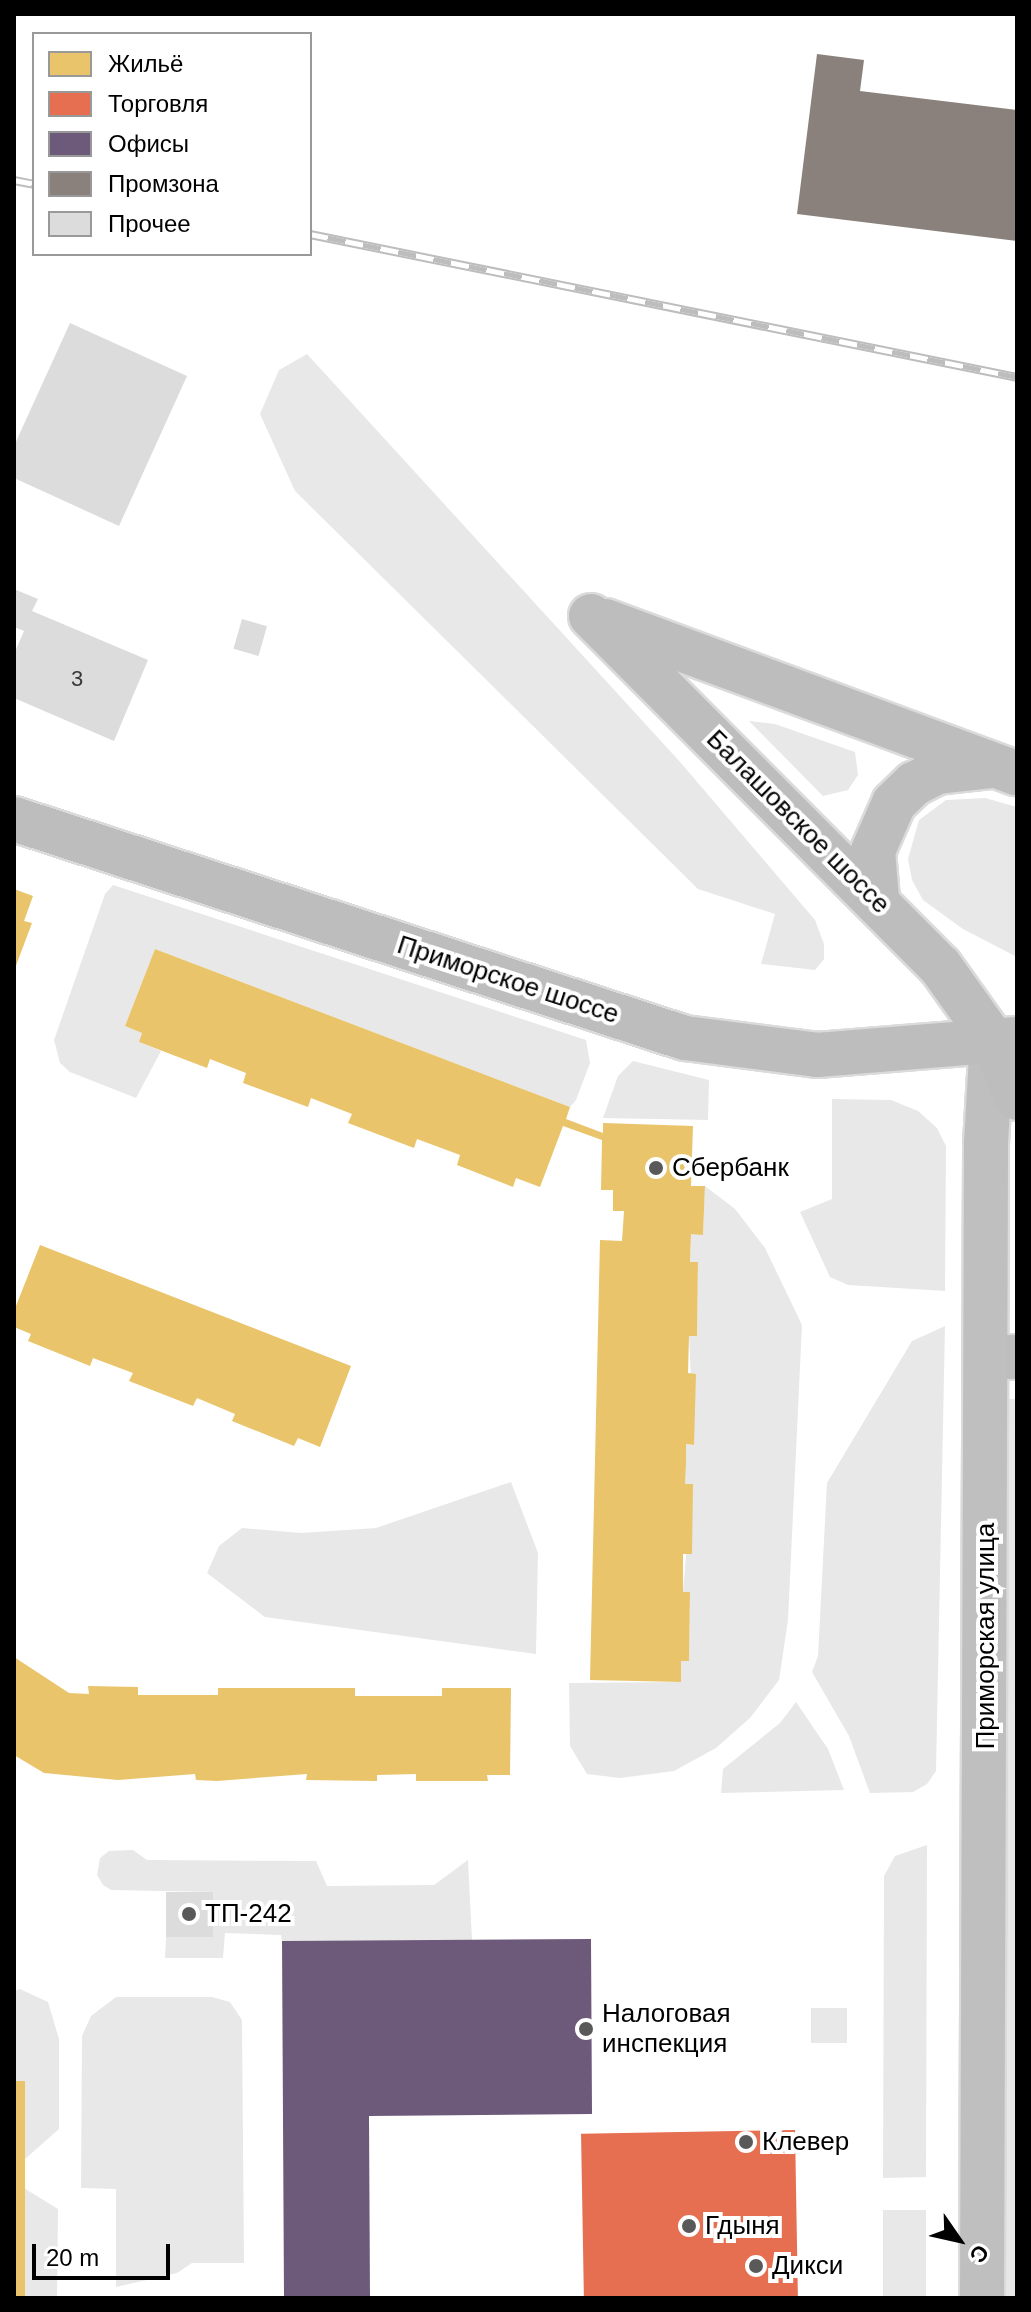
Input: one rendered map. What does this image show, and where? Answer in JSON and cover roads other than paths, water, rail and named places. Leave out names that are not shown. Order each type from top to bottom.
[{"type":"main road","name":"Балашовское шоссе","points":[[1004,1039],[877,899],[591,616],[1007,769]]},
{"type":"main road","points":[[877,899],[873,851],[894,803],[914,784],[938,772],[1007,769]]},
{"type":"main road","name":"Приморское шоссе","points":[[14,819],[685,1038],[817,1055],[1004,1039]]},
{"type":"main road","points":[[1004,1039],[1017,1098]]},
{"type":"main road","name":"Приморская улица","points":[[982,2298],[1001,1357],[986,1143],[1004,1039]]},
{"type":"railway","points":[[14,180],[32,184]]},
{"type":"railway","points":[[312,234],[1017,377]]},
{"type":"place","name":"Сбербанк","points":[[656,1168]]},
{"type":"place","name":"ТП-242","points":[[189,1914]]},
{"type":"place","name":"Налоговая инспекция","points":[[586,2029]]},
{"type":"place","name":"Клевер","points":[[746,2142]]},
{"type":"place","name":"Гдыня","points":[[689,2226]]},
{"type":"place","name":"Дикси","points":[[756,2266]]}]
